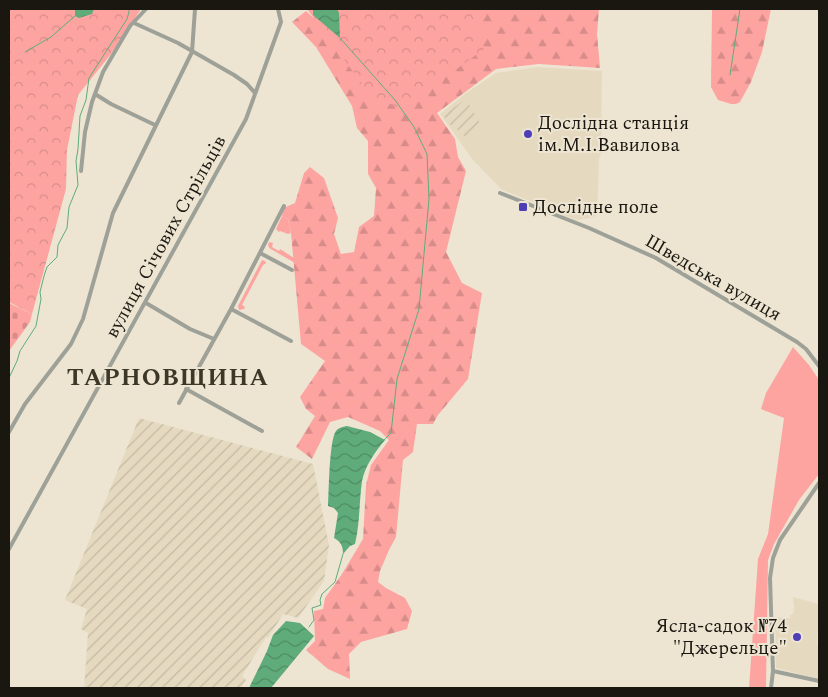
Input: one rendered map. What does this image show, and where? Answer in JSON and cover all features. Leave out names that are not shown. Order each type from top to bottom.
[{"type":"street","points":[[81,171],[85,132],[95,94],[109,59],[130,26],[146,9]]},
{"type":"street","points":[[9,432],[25,404],[71,344],[83,319],[113,213],[192,52],[195,9]]},
{"type":"street","name":"вулиця Січових Стрільців","points":[[9,549],[246,119],[281,22],[278,9]]},
{"type":"street","points":[[134,23],[178,43],[234,75],[247,84],[255,93]]},
{"type":"street","points":[[95,94],[111,104],[155,125]]},
{"type":"street","name":"Шведська вулиця","points":[[500,194],[589,228],[656,258],[797,342],[809,352],[819,366]]},
{"type":"street","points":[[178,403],[231,309],[284,206]]},
{"type":"street","points":[[260,253],[292,270]]},
{"type":"street","points":[[146,303],[190,330],[214,339]]},
{"type":"street","points":[[231,309],[292,341]]},
{"type":"street","points":[[186,389],[262,431]]},
{"type":"street","points":[[771,688],[773,671],[770,578],[773,558],[780,540],[819,483]]},
{"type":"street","points":[[773,671],[819,681]]},
{"type":"shaded area","name":"Дослідна станція ім.М.І.Вавилова","points":[[538,67],[602,71],[601,154],[599,158],[597,214],[595,217],[576,220],[501,189],[473,160],[440,114],[466,93],[496,73]]},
{"type":"shaded area","points":[[466,99],[481,125],[467,138],[453,128],[443,115]]},
{"type":"shaded area","points":[[139,418],[313,464],[329,545],[324,581],[298,618],[283,614],[242,676],[246,680],[241,688],[84,688],[88,633],[81,629],[87,609],[65,600]]},
{"type":"shaded area","name":"Ясла-садок №74 \"Джерельце\"","points":[[793,597],[819,604],[817,645],[819,645],[819,679],[776,668],[775,617],[790,618],[794,608]]},
{"type":"green space","points":[[9,9],[141,9],[111,54],[78,95],[67,150],[66,189],[32,314],[9,302]]},
{"type":"green space","points":[[307,9],[470,9],[484,49],[402,109],[370,95]]},
{"type":"green space","points":[[345,9],[599,9],[597,34],[600,68],[539,64],[496,69],[437,113],[455,139],[458,157],[466,171],[446,252],[462,283],[482,293],[468,379],[438,415],[433,424],[417,424],[413,452],[403,460],[396,537],[380,571],[378,582],[405,598],[412,611],[407,629],[361,642],[349,654],[350,679],[328,669],[306,650],[315,641],[314,611],[323,609],[325,598],[363,539],[366,485],[371,465],[389,440],[380,431],[348,417],[330,422],[312,459],[296,447],[315,416],[306,409],[300,397],[325,361],[301,344],[291,233],[288,219],[282,216],[284,206],[295,203],[304,173],[310,167],[324,178],[338,218],[334,234],[341,254],[354,252],[359,227],[374,216],[376,188],[368,174],[368,141],[357,128],[352,106],[316,47],[292,22],[306,11],[332,35]]},
{"type":"green space","points":[[712,9],[771,9],[762,52],[751,82],[740,102],[736,104],[718,100],[711,87]]},
{"type":"green space","points":[[282,216],[288,219],[291,233],[279,232],[276,229]]},
{"type":"green space","points":[[270,242],[273,243],[272,247],[279,251],[280,249],[294,258],[295,263],[269,248],[268,244]]},
{"type":"green space","points":[[262,260],[266,263],[263,265],[242,305],[245,307],[244,309],[239,310],[238,306]]},
{"type":"green space","points":[[9,303],[32,314],[30,322],[9,351]]},
{"type":"green space","points":[[793,347],[819,380],[819,474],[799,500],[774,544],[768,560],[766,688],[749,688],[758,559],[768,534],[784,418],[761,409],[766,393]]},
{"type":"water","points":[[75,9],[94,9],[92,14],[79,18],[75,16]]},
{"type":"water","points":[[313,9],[337,9],[339,13],[340,38],[313,15]]},
{"type":"water","points":[[347,426],[370,432],[385,440],[365,470],[355,544],[350,546],[343,554],[341,545],[334,538],[338,513],[334,508],[328,506],[334,436],[338,429]]},
{"type":"water","points":[[286,621],[300,623],[314,636],[271,688],[249,688],[273,635]]},
{"type":"waterway","points":[[9,378],[20,351],[36,326],[44,276],[47,267],[57,257],[58,245],[67,228],[69,207],[78,185],[76,161],[80,116],[86,100],[89,78],[127,19],[129,9]]},
{"type":"waterway","points":[[730,75],[740,9]]},
{"type":"waterway","points":[[25,52],[51,37],[75,16]]},
{"type":"waterway","points":[[340,38],[395,100],[414,127],[427,154],[429,199],[419,309],[397,379],[391,433],[384,440]]},
{"type":"waterway","points":[[309,627],[314,620],[312,608],[321,605],[322,594],[335,582],[343,554]]},
{"type":"place","name":"Дослідна станція ім.М.І.Вавилова","points":[[528,134]]},
{"type":"place","name":"Дослідне поле","points":[[523,207]]},
{"type":"place","name":"Ясла-садок №74 \"Джерельце\"","points":[[797,637]]},
{"type":"district","name":"ТАРНОВЩИНА","points":[[168,378]]}]
